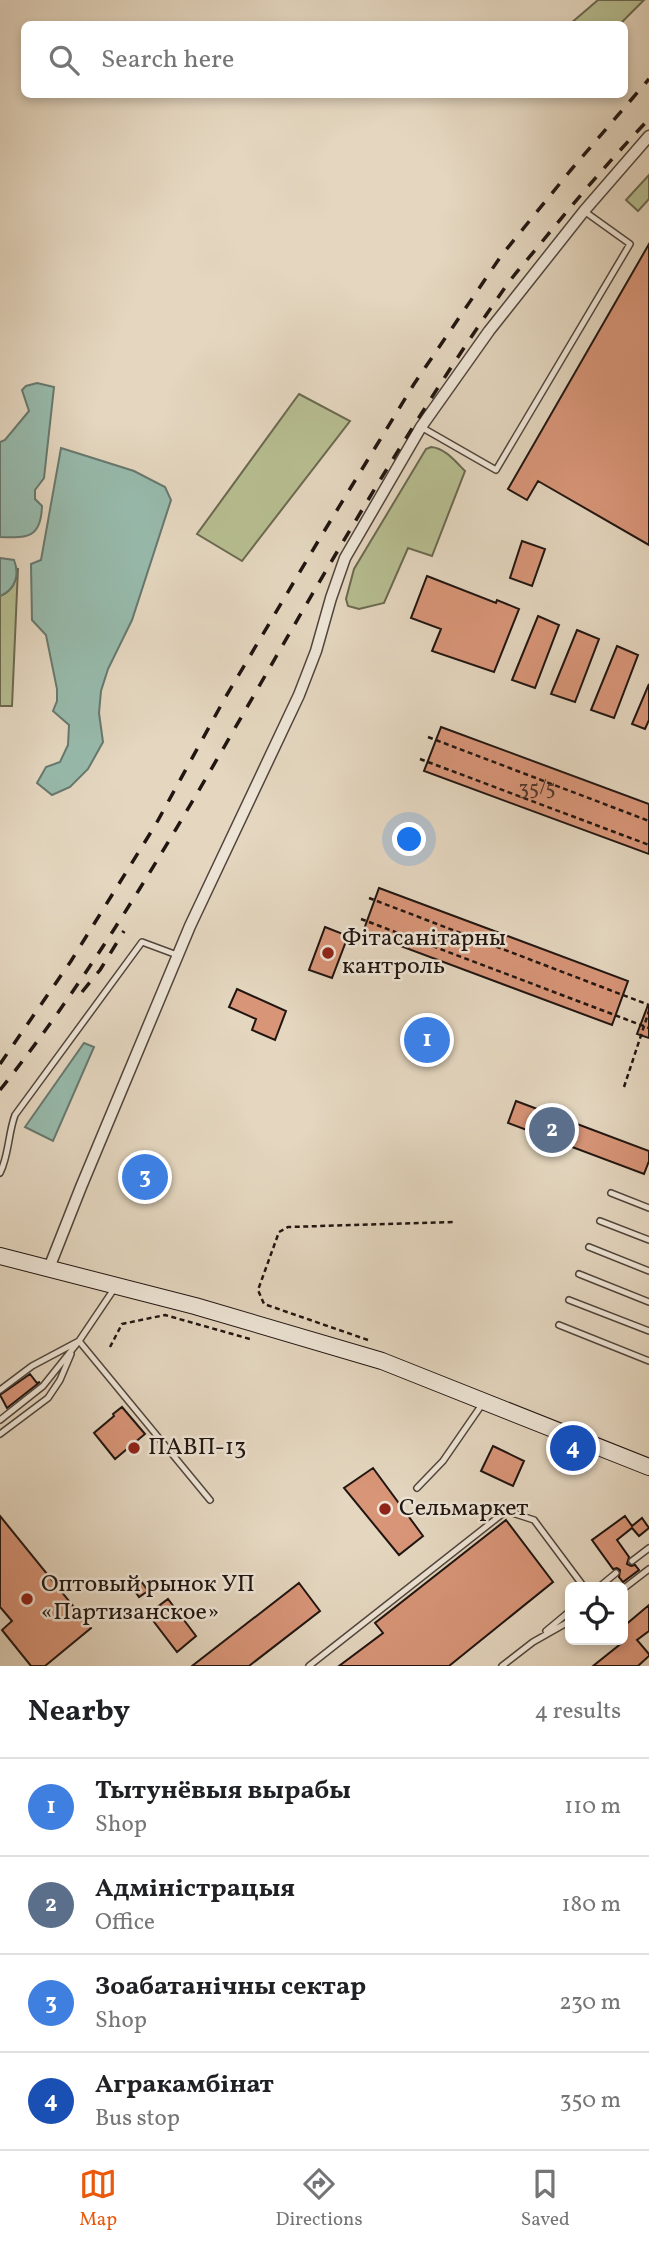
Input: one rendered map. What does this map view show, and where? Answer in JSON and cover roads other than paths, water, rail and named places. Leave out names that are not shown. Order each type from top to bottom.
[{"type":"street","points":[[49,1268],[177,956],[299,695],[316,651],[345,558],[421,427],[489,331],[584,211],[649,135]]},
{"type":"street","points":[[0,1256],[117,1285],[382,1361],[649,1467]]},
{"type":"lane","points":[[421,427],[496,470],[630,244],[584,211]]},
{"type":"lane","points":[[0,1173],[5,1163],[9,1130],[15,1115],[142,942],[177,956]]},
{"type":"lane","points":[[611,1193],[649,1208]]},
{"type":"lane","points":[[600,1221],[649,1240]]},
{"type":"lane","points":[[589,1247],[649,1271]]},
{"type":"lane","points":[[579,1274],[649,1302]]},
{"type":"lane","points":[[0,1420],[43,1386],[117,1285]]},
{"type":"lane","points":[[569,1300],[649,1331]]},
{"type":"lane","points":[[559,1325],[649,1361]]},
{"type":"lane","points":[[0,1390],[32,1366],[77,1343]]},
{"type":"lane","points":[[0,1434],[48,1398],[60,1380],[77,1343]]},
{"type":"lane","points":[[77,1343],[209,1500]]},
{"type":"lane","points":[[417,1488],[443,1461],[485,1400]]},
{"type":"lane","points":[[309,1666],[506,1511],[534,1520],[580,1582]]},
{"type":"lane","points":[[632,1561],[649,1548]]},
{"type":"lane","points":[[628,1585],[649,1569]]},
{"type":"lane","points":[[605,1582],[616,1573]]},
{"type":"lane","points":[[502,1666],[565,1615]]},
{"type":"lane","points":[[533,1642],[565,1623]]},
{"type":"railway","points":[[0,1064],[71,961],[156,824],[225,698],[414,384],[501,256],[649,79]]},
{"type":"railway","points":[[0,1090],[109,937],[207,777],[353,524],[473,335],[517,271],[649,119]]},
{"type":"railway","points":[[82,992],[100,970],[124,931]]},
{"type":"place","name":"Фітасанітарны кантроль","points":[[328,953]]},
{"type":"place","name":"Тытунёвыя вырабы","points":[[427,1040]]},
{"type":"place","name":"Адміністрацыя","points":[[552,1130]]},
{"type":"place","name":"Зоабатанічны сектар","points":[[145,1177]]},
{"type":"place","name":"ПАВП-13","points":[[134,1448]]},
{"type":"place","name":"Агракамбінат","points":[[573,1448]]},
{"type":"place","name":"Сельмаркет","points":[[385,1509]]},
{"type":"place","name":"Оптовый рынок УП «Партизанское»","points":[[27,1599]]}]
